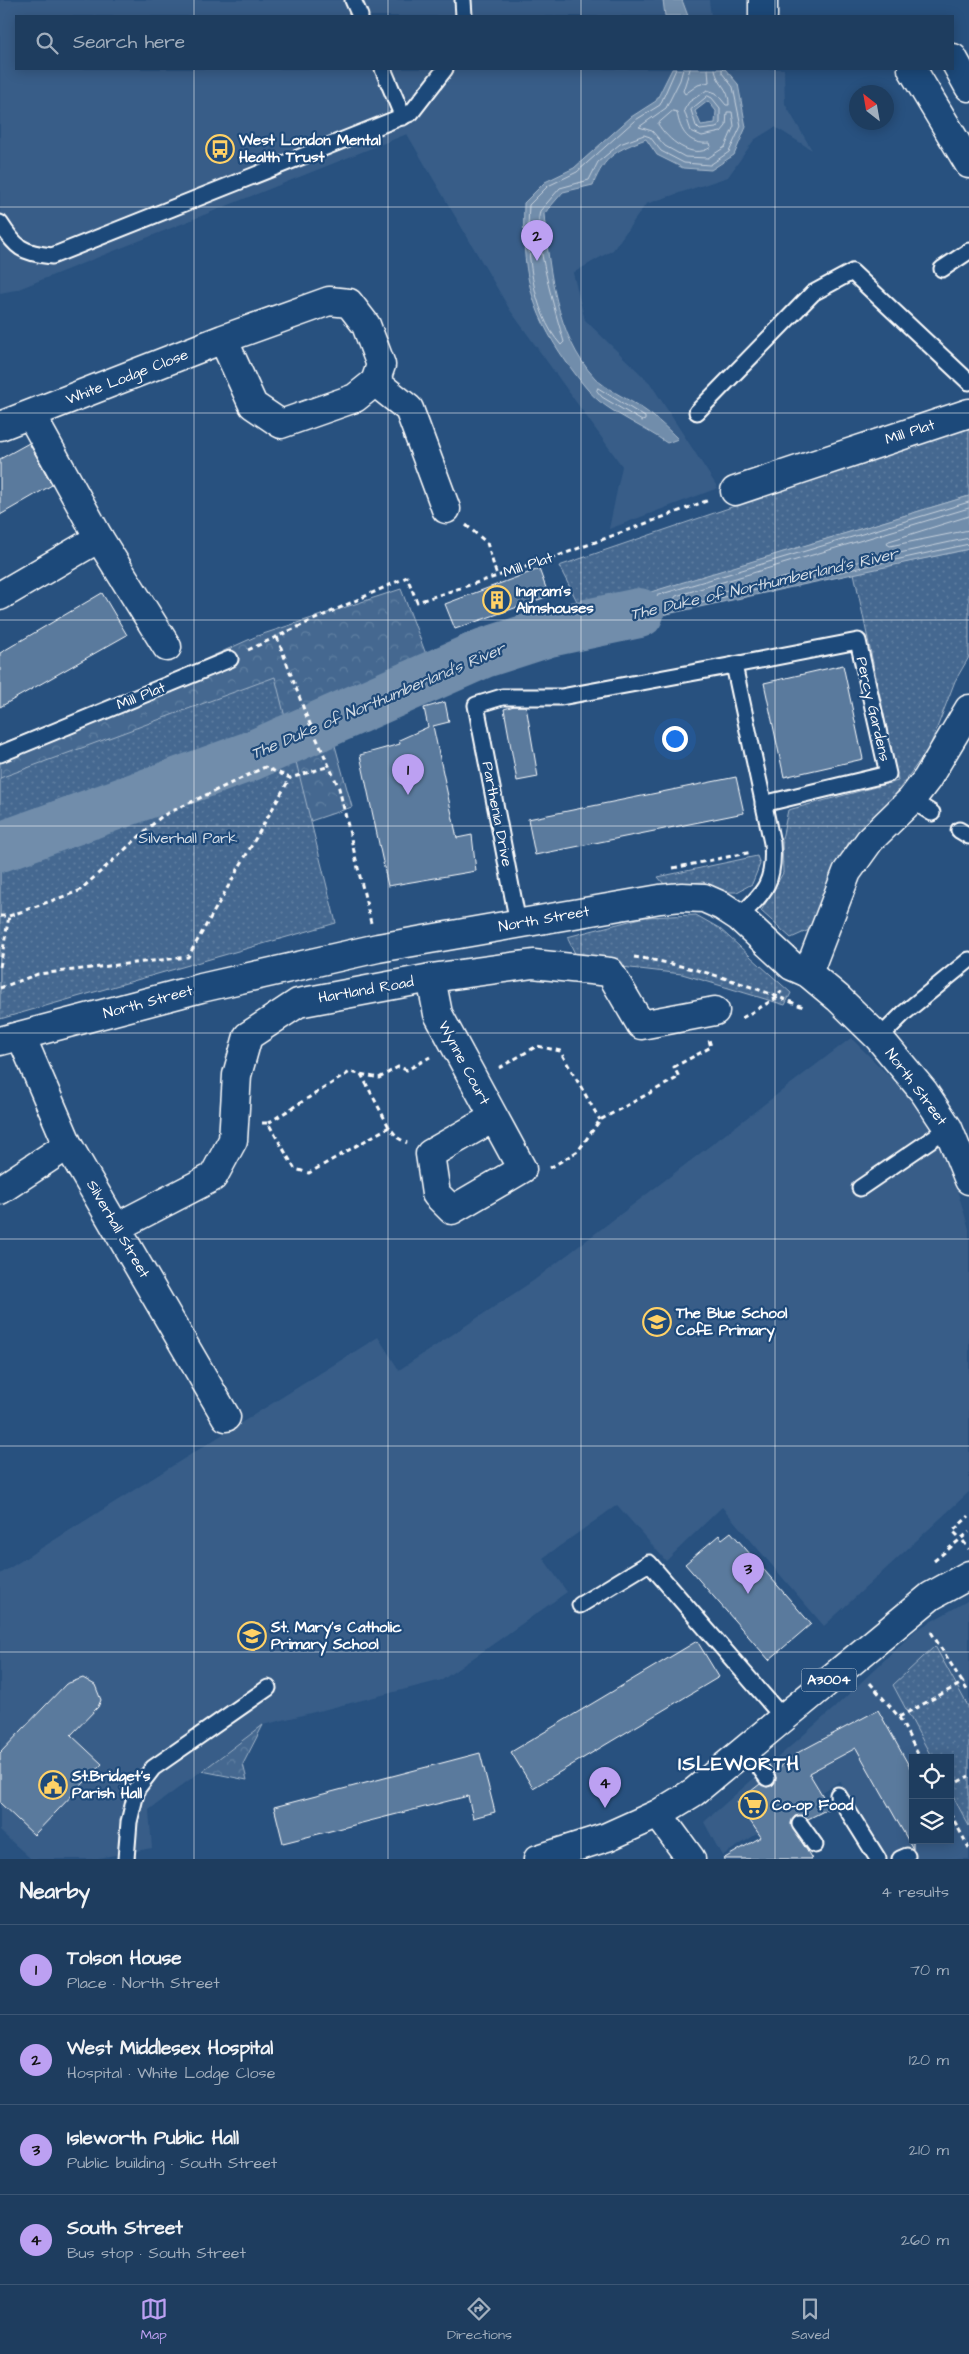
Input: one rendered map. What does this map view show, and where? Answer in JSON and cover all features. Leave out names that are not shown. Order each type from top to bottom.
[{"type":"street","points":[[763,0],[763,15]]},
{"type":"street","points":[[954,60],[969,87]]},
{"type":"street","points":[[913,70],[965,147]]},
{"type":"street","name":"White Lodge Close","points":[[0,426],[223,339],[329,302],[349,303],[366,325],[381,365],[376,382]]},
{"type":"street","points":[[223,339],[253,405],[281,424],[354,398],[376,382],[409,409],[446,509]]},
{"type":"street","name":"Mill Plat","points":[[735,491],[969,413]]},
{"type":"street","points":[[31,415],[99,538],[167,647]]},
{"type":"street","points":[[0,596],[99,538]]},
{"type":"street","points":[[800,969],[847,872],[870,840],[922,806],[927,779],[969,709]]},
{"type":"street","name":"North Street","points":[[10,1038],[201,988],[378,948],[682,897],[704,898],[722,906],[739,917],[879,1038],[924,1092],[948,1128],[969,1180]]},
{"type":"street","name":"Hartland Road","points":[[117,1227],[213,1177],[233,1140],[237,1075],[248,1036],[298,1003],[431,978],[533,964],[610,972],[641,1025],[720,1019]]},
{"type":"street","name":"Wynne Court","points":[[431,978],[438,1014],[522,1169]]},
{"type":"street","name":"Silverhall Street","points":[[10,1038],[68,1145],[226,1417]]},
{"type":"street","name":"Wynne Court","points":[[430,1154],[493,1118]]},
{"type":"street","points":[[0,1190],[68,1145]]},
{"type":"street","points":[[430,1154],[436,1194],[452,1210],[522,1169]]},
{"type":"street","name":"A3004","points":[[538,1859],[607,1837],[658,1814],[709,1781],[930,1596],[969,1575]]},
{"type":"street","points":[[658,1814],[691,1859]]},
{"type":"lane","points":[[353,0],[360,15]]},
{"type":"lane","points":[[463,0],[464,15]]},
{"type":"lane","points":[[383,70],[403,117]]},
{"type":"lane","points":[[0,223],[12,241],[30,254],[52,256],[403,117],[411,113],[444,70]]},
{"type":"lane","points":[[942,270],[969,252]]},
{"type":"lane","points":[[697,412],[813,293],[852,272],[969,382]]},
{"type":"lane","name":"Percy Gardens","points":[[476,705],[502,697],[562,697],[858,641],[888,774],[763,804]]},
{"type":"lane","name":"Mill Plat","points":[[0,754],[230,659]]},
{"type":"lane","points":[[734,665],[772,843],[774,868],[768,884],[739,917]]},
{"type":"lane","name":"Parthenia Drive","points":[[476,705],[518,923]]},
{"type":"lane","points":[[879,1038],[904,1013],[969,960]]},
{"type":"lane","points":[[860,1188],[948,1128]]},
{"type":"lane","points":[[580,1605],[649,1563],[784,1719]]},
{"type":"lane","points":[[126,1859],[129,1822],[138,1789],[153,1768],[268,1688]]},
{"type":"lane","points":[[747,1750],[767,1778]]},
{"type":"lane","points":[[838,1796],[878,1859]]},
{"type":"lane","points":[[800,1824],[815,1845]]},
{"type":"path","name":"Mill Plat","points":[[230,659],[407,577],[417,602],[497,576],[735,491]]},
{"type":"path","points":[[487,542],[497,576]]},
{"type":"path","points":[[277,637],[306,714],[339,788],[378,948]]},
{"type":"path","points":[[0,916],[9,916],[79,891],[162,816],[265,766],[290,778],[330,766]]},
{"type":"path","points":[[0,988],[38,974],[188,957],[290,778]]},
{"type":"path","points":[[0,967],[9,916]]},
{"type":"path","points":[[625,955],[662,961],[778,997],[804,1008]]},
{"type":"path","points":[[522,1169],[533,1178],[578,1151],[600,1120],[679,1077],[674,1068],[711,1047],[708,1041],[720,1019],[778,997],[800,969]]},
{"type":"path","points":[[233,1127],[268,1123],[350,1072],[378,1078],[398,1067],[407,1070],[454,1043]]},
{"type":"path","points":[[475,1083],[537,1046],[560,1051],[600,1120]]},
{"type":"path","points":[[361,1074],[389,1127],[398,1138],[430,1154]]},
{"type":"path","points":[[268,1123],[295,1169],[309,1173],[389,1127]]},
{"type":"path","points":[[969,1516],[953,1531],[969,1549]]},
{"type":"path","points":[[961,1539],[969,1532]]},
{"type":"path","points":[[916,1608],[964,1682],[969,1693]]},
{"type":"path","points":[[852,1661],[898,1718],[918,1754]]},
{"type":"path","points":[[898,1718],[964,1682]]},
{"type":"path","points":[[954,1784],[969,1776]]},
{"type":"path","points":[[954,1820],[969,1848]]},
{"type":"shaded area","points":[[0,0],[709,0],[711,15],[15,15],[15,70],[784,70],[785,104],[812,150],[775,127],[754,140],[728,177],[646,204],[613,250],[573,273],[585,320],[650,383],[718,488],[609,529],[622,466],[510,310],[407,134],[16,290],[0,293]]},
{"type":"shaded area","points":[[851,1038],[914,1101],[948,1160],[969,1229],[969,1492],[824,1626],[722,1507],[666,1561],[617,1505],[543,1558],[567,1592],[442,1680],[263,1725],[149,1810],[152,1848],[94,1859],[31,1859],[0,1831],[0,1574],[378,1337],[399,1370],[533,1281]]},
{"type":"shaded area","points":[[969,1600],[969,1859],[886,1859],[840,1781],[722,1856],[704,1822],[832,1710],[916,1630]]},
{"type":"green space","points":[[969,426],[969,496],[583,613],[559,566]]},
{"type":"green space","points":[[969,549],[969,657],[955,681],[930,746],[895,795],[849,842],[829,877],[829,889],[823,911],[809,930],[791,938],[761,911],[783,873],[782,839],[788,810],[898,781],[854,573]]},
{"type":"green space","name":"Silverhall Park","points":[[401,589],[429,662],[572,611],[574,645],[478,670],[447,693],[334,742],[352,807],[284,830],[0,1011],[0,744],[135,691],[257,636]]},
{"type":"green space","name":"Silverhall Park","points":[[275,677],[336,923],[0,1019],[0,778]]},
{"type":"green space","points":[[757,856],[760,864],[752,884],[737,892],[723,892],[704,882],[664,884],[658,877]]},
{"type":"green space","points":[[696,915],[719,928],[791,993],[785,1005],[682,974],[579,962],[567,937],[645,917]]},
{"type":"green space","points":[[935,1646],[969,1708],[969,1826],[954,1798],[954,1754],[930,1754],[893,1685]]},
{"type":"green space","points":[[263,1725],[243,1764],[247,1780],[202,1771]]},
{"type":"water","points":[[663,0],[682,0],[688,15],[665,15]]},
{"type":"water","points":[[672,70],[726,70],[738,84],[746,127],[734,155],[711,170],[683,168],[657,155],[646,139],[620,150],[607,160],[593,185],[563,192],[544,214],[552,279],[563,322],[571,342],[582,361],[599,382],[648,412],[678,439],[667,443],[615,412],[599,401],[586,388],[567,363],[544,324],[536,306],[526,268],[524,203],[545,182],[574,168],[631,117],[656,101]],"holes":[[[708,101],[716,111],[715,123],[701,125],[695,111]]]},
{"type":"water","points":[[969,496],[969,549],[574,634],[571,618],[614,603]]},
{"type":"building","points":[[29,443],[52,485],[0,515],[0,459]]},
{"type":"building","name":"Ingram's Almshouses","points":[[539,569],[549,596],[455,629],[445,604]]},
{"type":"building","points":[[102,593],[127,635],[0,707],[0,653]]},
{"type":"building","points":[[843,665],[863,759],[784,777],[764,683]]},
{"type":"building","points":[[445,702],[449,722],[433,726],[457,838],[472,835],[476,871],[388,886],[360,755],[400,744],[399,740],[428,727],[424,708]]},
{"type":"building","points":[[514,706],[526,706],[538,777],[517,781],[504,709]]},
{"type":"building","points":[[736,777],[744,813],[535,855],[528,819]]},
{"type":"building","points":[[731,1532],[811,1624],[769,1660],[685,1564],[719,1535],[722,1539]]},
{"type":"building","points":[[697,1641],[719,1677],[533,1788],[511,1752]]},
{"type":"building","points":[[83,1678],[95,1685],[101,1700],[98,1707],[71,1735],[102,1764],[34,1835],[0,1803],[0,1753],[66,1684]]},
{"type":"building","points":[[878,1710],[909,1766],[909,1842],[856,1748],[809,1773],[830,1808],[808,1819],[803,1815],[795,1816],[791,1824],[812,1859],[723,1859],[761,1837],[737,1802],[760,1784],[767,1787],[773,1785],[776,1778],[774,1772],[799,1752]]},
{"type":"building","points":[[480,1753],[495,1812],[473,1818],[468,1796],[283,1843],[274,1807]]},
{"type":"waterway","name":"The Duke of Northumberland's River","points":[[0,847],[251,756],[484,653],[549,632],[639,613]]},
{"type":"place","name":"West London Mental Health Trust","points":[[220,149]]},
{"type":"place","name":"West Middlesex Hospital","points":[[537,261]]},
{"type":"place","name":"Ingram's Almshouses","points":[[497,600]]},
{"type":"place","name":"Tolson House","points":[[408,795]]},
{"type":"place","name":"The Blue School CofE Primary","points":[[657,1322]]},
{"type":"place","name":"Isleworth Public Hall","points":[[748,1594]]},
{"type":"place","name":"St. Mary's Catholic Primary School","points":[[252,1636]]},
{"type":"place","name":"St.Bridget's Parish Hall","points":[[53,1785]]},
{"type":"place","name":"Co-op Food","points":[[753,1805]]},
{"type":"place","name":"South Street","points":[[605,1808]]},
{"type":"district","name":"ISLEWORTH","points":[[739,1764]]}]
